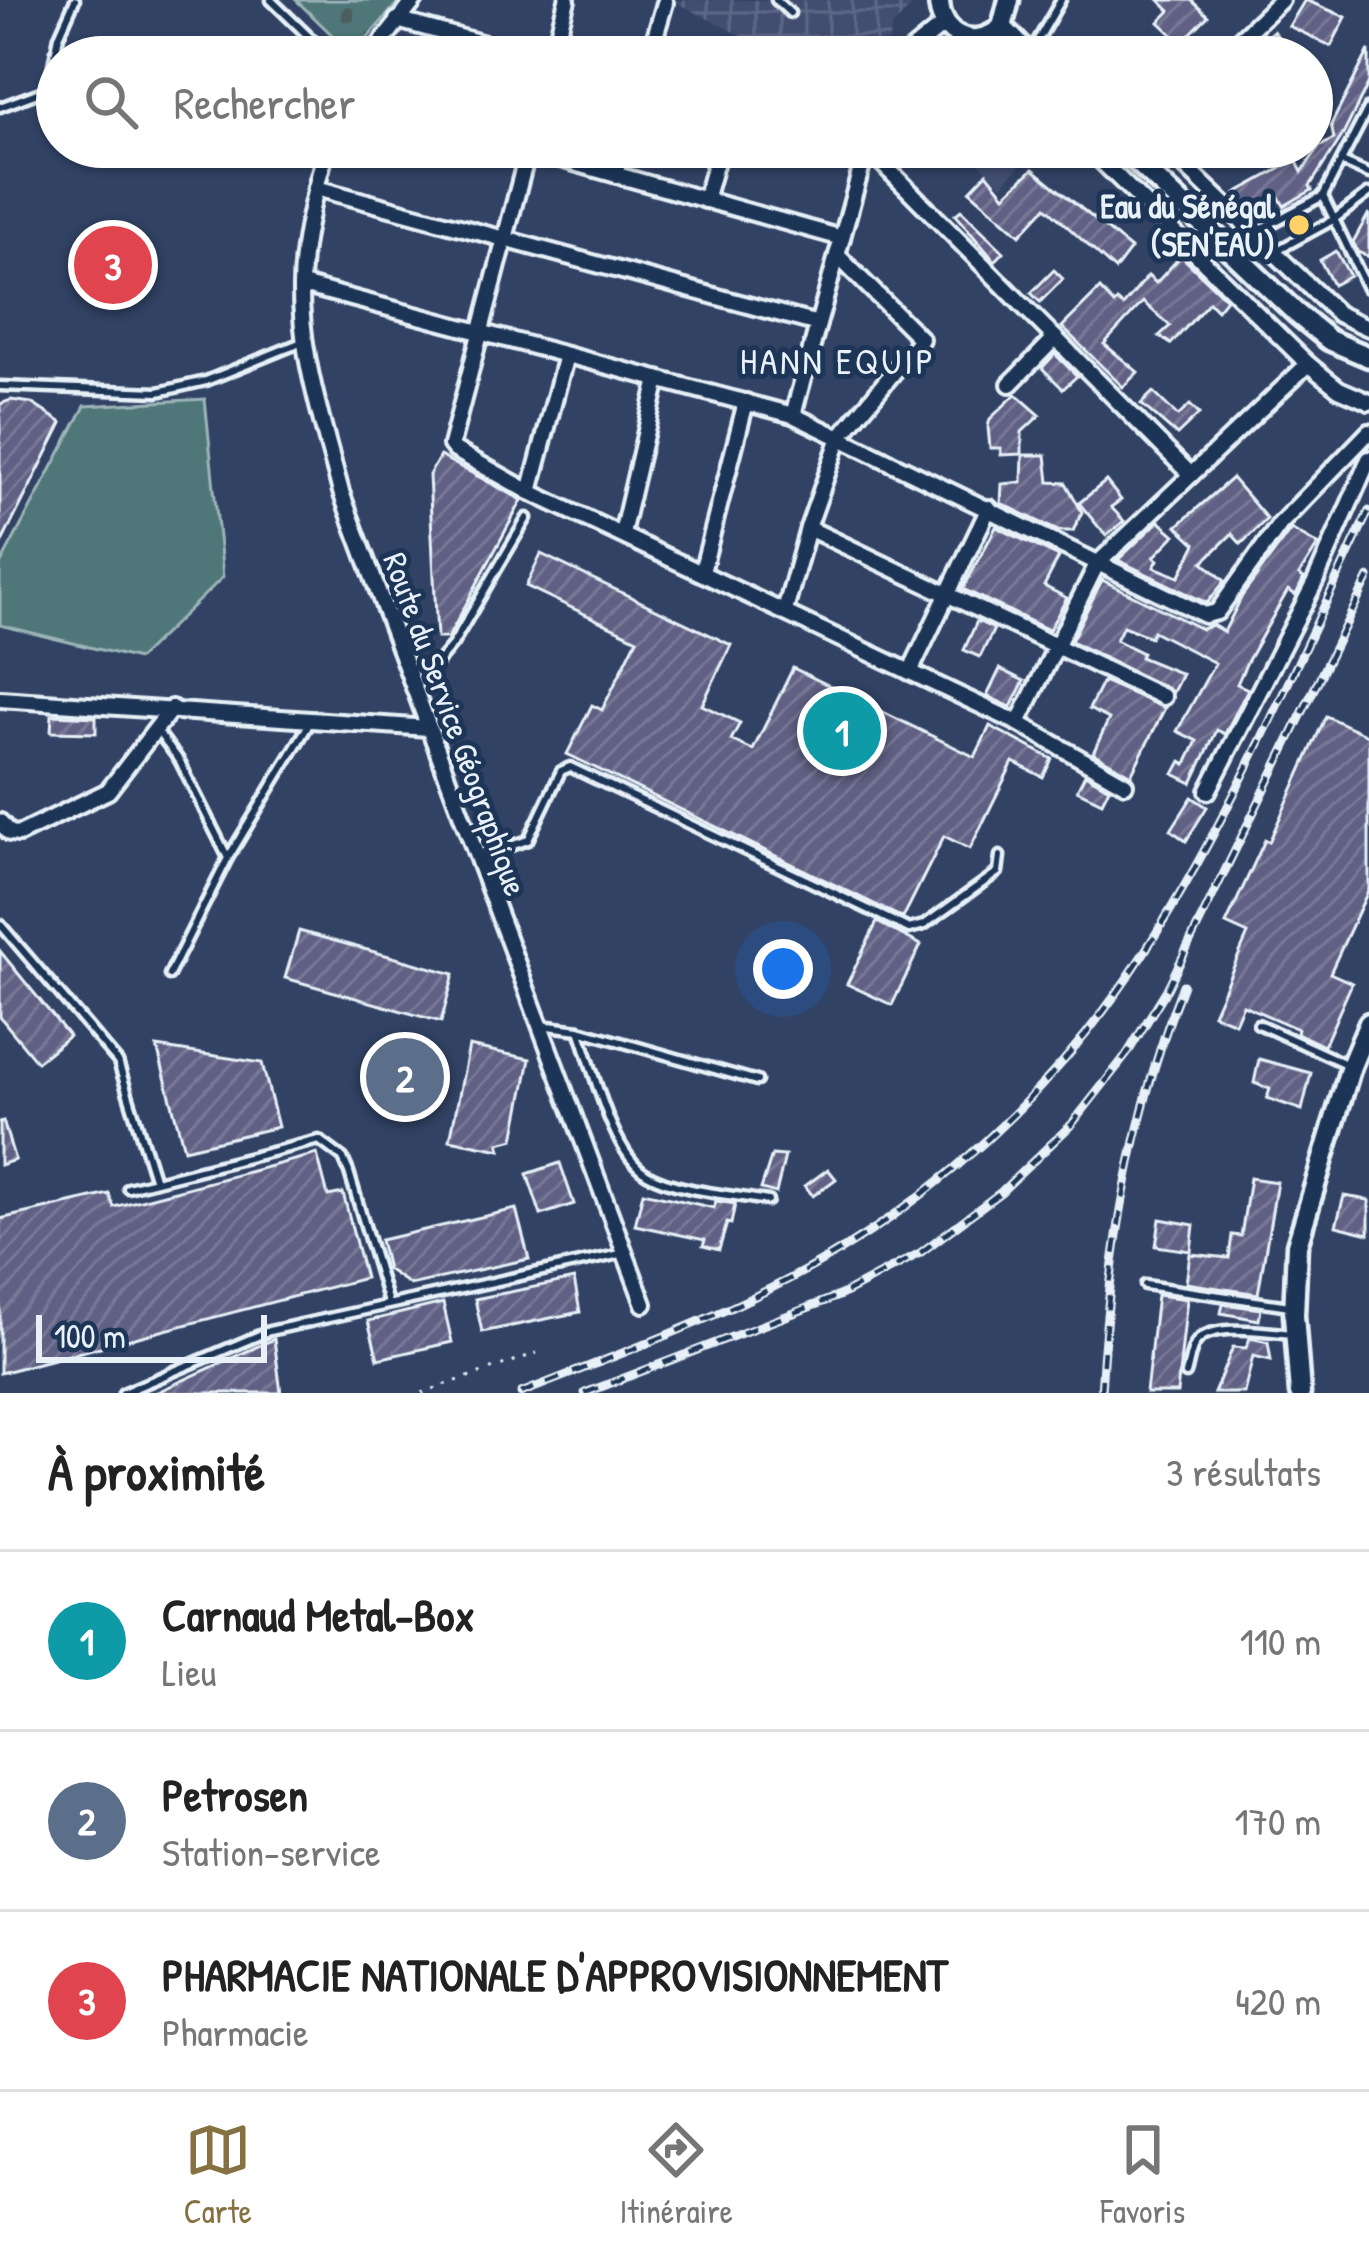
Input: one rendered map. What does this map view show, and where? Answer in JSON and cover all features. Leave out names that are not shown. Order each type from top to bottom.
[{"type":"main road","points":[[939,0],[944,24],[959,36]]},
{"type":"main road","points":[[988,36],[1002,27],[1009,0]]},
{"type":"main road","points":[[1002,27],[1010,36]]},
{"type":"main road","points":[[1144,168],[1296,313],[1329,340],[1369,357]]},
{"type":"main road","points":[[1300,1393],[1294,1306],[1298,1245],[1351,1066],[1369,1023]]},
{"type":"street","points":[[385,36],[415,0]]},
{"type":"street","points":[[558,36],[567,0]]},
{"type":"street","points":[[1243,36],[1282,0]]},
{"type":"street","points":[[655,36],[665,3]]},
{"type":"street","points":[[397,20],[456,36]]},
{"type":"street","points":[[929,36],[944,24]]},
{"type":"street","name":"Route du Service Géographique","points":[[321,168],[303,256],[305,341],[341,492],[644,1304]]},
{"type":"street","points":[[521,168],[451,445],[458,453],[530,492],[1018,723],[1125,784]]},
{"type":"street","points":[[594,168],[842,238]]},
{"type":"street","points":[[615,174],[617,168]]},
{"type":"street","points":[[705,200],[714,168]]},
{"type":"street","points":[[793,415],[861,168]]},
{"type":"street","points":[[888,168],[1191,476]]},
{"type":"street","points":[[1108,168],[1308,364],[1369,402]]},
{"type":"street","points":[[1186,168],[1338,314],[1369,328]]},
{"type":"street","points":[[316,188],[818,324]]},
{"type":"street","points":[[785,611],[840,437],[921,339],[837,255]]},
{"type":"street","points":[[302,285],[793,415],[1211,616],[1280,524],[1369,432]]},
{"type":"street","points":[[1010,384],[1055,338]]},
{"type":"street","points":[[530,492],[566,355]]},
{"type":"street","points":[[1018,723],[1097,564],[1308,364]]},
{"type":"street","points":[[622,534],[658,379]]},
{"type":"street","points":[[702,572],[746,402]]},
{"type":"street","points":[[1208,791],[1316,582],[1369,459]]},
{"type":"street","points":[[910,672],[989,508]]},
{"type":"street","points":[[808,528],[1163,697]]},
{"type":"street","points":[[0,699],[429,728]]},
{"type":"street","points":[[0,822],[10,833],[19,834],[104,794],[172,708]]},
{"type":"lane","points":[[59,36],[75,0]]},
{"type":"lane","points":[[271,0],[308,36]]},
{"type":"lane","points":[[776,0],[790,14]]},
{"type":"lane","points":[[1040,36],[1061,0]]},
{"type":"lane","points":[[0,107],[36,94]]},
{"type":"lane","points":[[1253,233],[1323,196],[1369,107]]},
{"type":"lane","points":[[1342,161],[1369,174]]},
{"type":"lane","points":[[1273,253],[1333,220],[1369,193]]},
{"type":"lane","points":[[1323,196],[1367,288]]},
{"type":"lane","points":[[0,386],[158,392],[206,381],[305,341]]},
{"type":"lane","points":[[407,669],[438,662],[453,644],[527,518]]},
{"type":"lane","points":[[169,975],[228,858],[313,718]]},
{"type":"lane","points":[[156,729],[179,760],[228,858]]},
{"type":"lane","points":[[478,857],[528,840],[561,772],[570,767],[909,928],[924,925],[998,872],[1000,856]]},
{"type":"lane","points":[[0,924],[118,1062],[155,1181]]},
{"type":"lane","points":[[1258,1024],[1351,1066]]},
{"type":"lane","points":[[540,1025],[579,1030],[758,1081]]},
{"type":"lane","points":[[579,1030],[621,1145],[638,1167],[660,1180],[768,1201]]},
{"type":"lane","points":[[128,1189],[319,1140],[332,1146],[350,1172],[388,1305]]},
{"type":"lane","points":[[123,1393],[269,1331],[626,1253]]},
{"type":"lane","points":[[1145,1285],[1294,1306]]},
{"type":"lane","points":[[1186,1374],[1194,1345],[1204,1334],[1222,1330],[1295,1334]]},
{"type":"path","points":[[422,1393],[537,1353]]},
{"type":"shaded area","points":[[671,0],[917,0],[890,36],[742,36]]},
{"type":"shaded area","points":[[984,168],[1018,168],[1002,185]]},
{"type":"green space","points":[[296,0],[400,0],[369,36],[333,36]]},
{"type":"green space","points":[[205,399],[223,577],[138,659],[0,625],[0,565],[85,406]]},
{"type":"building","points":[[1159,0],[1191,0],[1208,16],[1188,36],[1174,36],[1159,22],[1170,11]]},
{"type":"building","points":[[1305,0],[1346,17],[1333,42],[1333,36],[1310,36],[1289,26]]},
{"type":"building","points":[[1369,50],[1369,82],[1333,150],[1333,121]]},
{"type":"building","points":[[1281,168],[1302,172],[1322,168],[1312,190],[1284,206],[1278,195],[1248,211],[1236,193]]},
{"type":"building","points":[[1033,169],[1131,249],[1115,270],[1046,207],[1020,235],[970,191],[987,173],[1005,195]]},
{"type":"building","points":[[961,210],[1004,252],[995,261],[955,215]]},
{"type":"building","points":[[1369,213],[1369,257],[1358,252],[1353,242]]},
{"type":"building","points":[[1336,251],[1350,276],[1333,285],[1320,260]]},
{"type":"building","points":[[1181,256],[1226,299],[1217,310],[1209,302],[1171,344],[1159,336],[1170,326],[1143,302],[1104,344],[1138,372],[1123,387],[1062,327],[1100,289],[1114,304],[1123,306],[1148,276],[1156,283]]},
{"type":"building","points":[[1054,270],[1063,279],[1040,302],[1031,293]]},
{"type":"building","points":[[1055,354],[1077,376],[1063,389],[1042,368]]},
{"type":"building","points":[[1153,392],[1178,416],[1190,405],[1199,414],[1177,435],[1141,404]]},
{"type":"building","points":[[1016,394],[1040,415],[1022,432],[1022,454],[1001,455],[1001,448],[990,448],[988,427],[990,419]]},
{"type":"building","points":[[11,400],[31,403],[62,423],[0,546],[0,404]]},
{"type":"building","points":[[1023,455],[1046,455],[1049,482],[1066,483],[1082,512],[1073,531],[1058,531],[1001,503],[1002,484],[1022,482]]},
{"type":"building","points":[[440,456],[522,500],[448,638],[437,638],[429,475]]},
{"type":"building","points":[[1232,478],[1267,519],[1241,544],[1232,534],[1203,562],[1225,581],[1207,603],[1118,560],[1159,521],[1175,535],[1154,557],[1158,560],[1154,567],[1179,577],[1196,544],[1177,526]]},
{"type":"building","points":[[1106,481],[1121,500],[1111,507],[1124,521],[1106,536],[1079,503]]},
{"type":"building","points":[[996,527],[1059,557],[1044,586],[1067,598],[1049,630],[963,589]]},
{"type":"building","points":[[1291,529],[1318,545],[1299,575],[1304,578],[1296,595],[1288,590],[1247,662],[1237,684],[1248,689],[1225,734],[1217,730],[1192,783],[1174,774],[1181,761],[1186,764],[1197,741],[1177,731],[1215,663],[1153,631],[1150,637],[1123,626],[1116,640],[1142,653],[1140,657],[1182,674],[1173,692],[1071,641],[1102,580],[1202,629],[1212,625],[1224,632],[1242,596]]},
{"type":"building","points":[[541,554],[731,645],[702,705],[740,723],[731,740],[753,750],[793,668],[975,757],[990,726],[1052,759],[1043,777],[1013,762],[970,849],[944,836],[903,918],[567,754],[592,705],[602,710],[637,639],[526,586]]},
{"type":"building","points":[[977,621],[994,629],[980,657],[964,650]]},
{"type":"building","points":[[1000,669],[1024,681],[1011,707],[987,696]]},
{"type":"building","points":[[1103,681],[1165,708],[1131,775],[1093,753],[1109,719],[1089,709]]},
{"type":"building","points":[[52,715],[96,717],[96,733],[51,732]]},
{"type":"building","points":[[1326,716],[1369,736],[1369,889],[1330,973],[1352,983],[1324,1046],[1243,1005],[1235,1023],[1213,1014],[1248,934],[1226,924]]},
{"type":"building","points":[[1085,774],[1109,788],[1102,802],[1077,790]]},
{"type":"building","points":[[1192,797],[1207,807],[1186,841],[1171,830]]},
{"type":"building","points":[[877,922],[921,945],[892,1005],[847,984]]},
{"type":"building","points":[[299,931],[454,974],[441,1022],[285,978]]},
{"type":"building","points":[[0,951],[69,1036],[37,1062],[0,1017]]},
{"type":"building","points":[[469,1046],[530,1059],[514,1139],[499,1143],[501,1150],[450,1140]]},
{"type":"building","points":[[157,1047],[262,1063],[278,1127],[184,1149]]},
{"type":"building","points":[[1259,1059],[1311,1073],[1302,1110],[1267,1098],[1270,1089],[1254,1083]]},
{"type":"building","points":[[0,1122],[15,1160],[0,1165]]},
{"type":"building","points":[[317,1154],[328,1196],[343,1193],[365,1278],[0,1373],[0,1219],[109,1194],[114,1207]]},
{"type":"building","points":[[772,1155],[785,1156],[776,1193],[761,1189]]},
{"type":"building","points":[[560,1163],[574,1204],[541,1215],[527,1174]]},
{"type":"building","points":[[828,1169],[836,1179],[813,1196],[805,1186]]},
{"type":"building","points":[[1250,1178],[1277,1182],[1258,1294],[1186,1283],[1190,1254],[1229,1258],[1232,1235],[1241,1236]]},
{"type":"building","points":[[643,1192],[714,1208],[716,1201],[735,1204],[719,1250],[703,1246],[705,1240],[635,1225]]},
{"type":"building","points":[[1344,1196],[1369,1200],[1369,1234],[1336,1226]]},
{"type":"building","points":[[516,1209],[529,1259],[410,1285],[387,1269],[380,1240]]},
{"type":"building","points":[[1160,1219],[1194,1225],[1191,1251],[1156,1246]]},
{"type":"building","points":[[574,1279],[580,1312],[482,1332],[475,1299]]},
{"type":"building","points":[[1157,1295],[1187,1299],[1177,1393],[1146,1393]]},
{"type":"building","points":[[443,1303],[452,1342],[378,1359],[368,1321]]},
{"type":"building","points":[[1223,1304],[1261,1309],[1259,1320],[1221,1313]]},
{"type":"building","points":[[1250,1338],[1268,1342],[1271,1360],[1253,1356],[1244,1393],[1214,1393],[1233,1347],[1246,1348]]},
{"type":"building","points":[[274,1339],[281,1393],[155,1393]]},
{"type":"railway","points":[[521,1393],[711,1316],[803,1272],[890,1218],[953,1170],[1041,1086],[1116,994],[1187,881],[1252,758],[1369,511]]},
{"type":"railway","points":[[585,1393],[841,1295],[920,1253],[1001,1192],[1072,1124],[1127,1054],[1167,989],[1369,577]]},
{"type":"railway","points":[[1101,1393],[1110,1288],[1136,1135],[1183,985]]},
{"type":"place","name":"Eau du Sénégal (SEN'EAU)","points":[[1299,225]]},
{"type":"place","name":"PHARMACIE NATIONALE D'APPROVISIONNEMENT","points":[[113,265]]},
{"type":"place","name":"Carnaud Metal-Box","points":[[842,731]]},
{"type":"place","name":"Petrosen","points":[[405,1077]]},
{"type":"district","name":"HANN EQUIP","points":[[838,360]]}]
